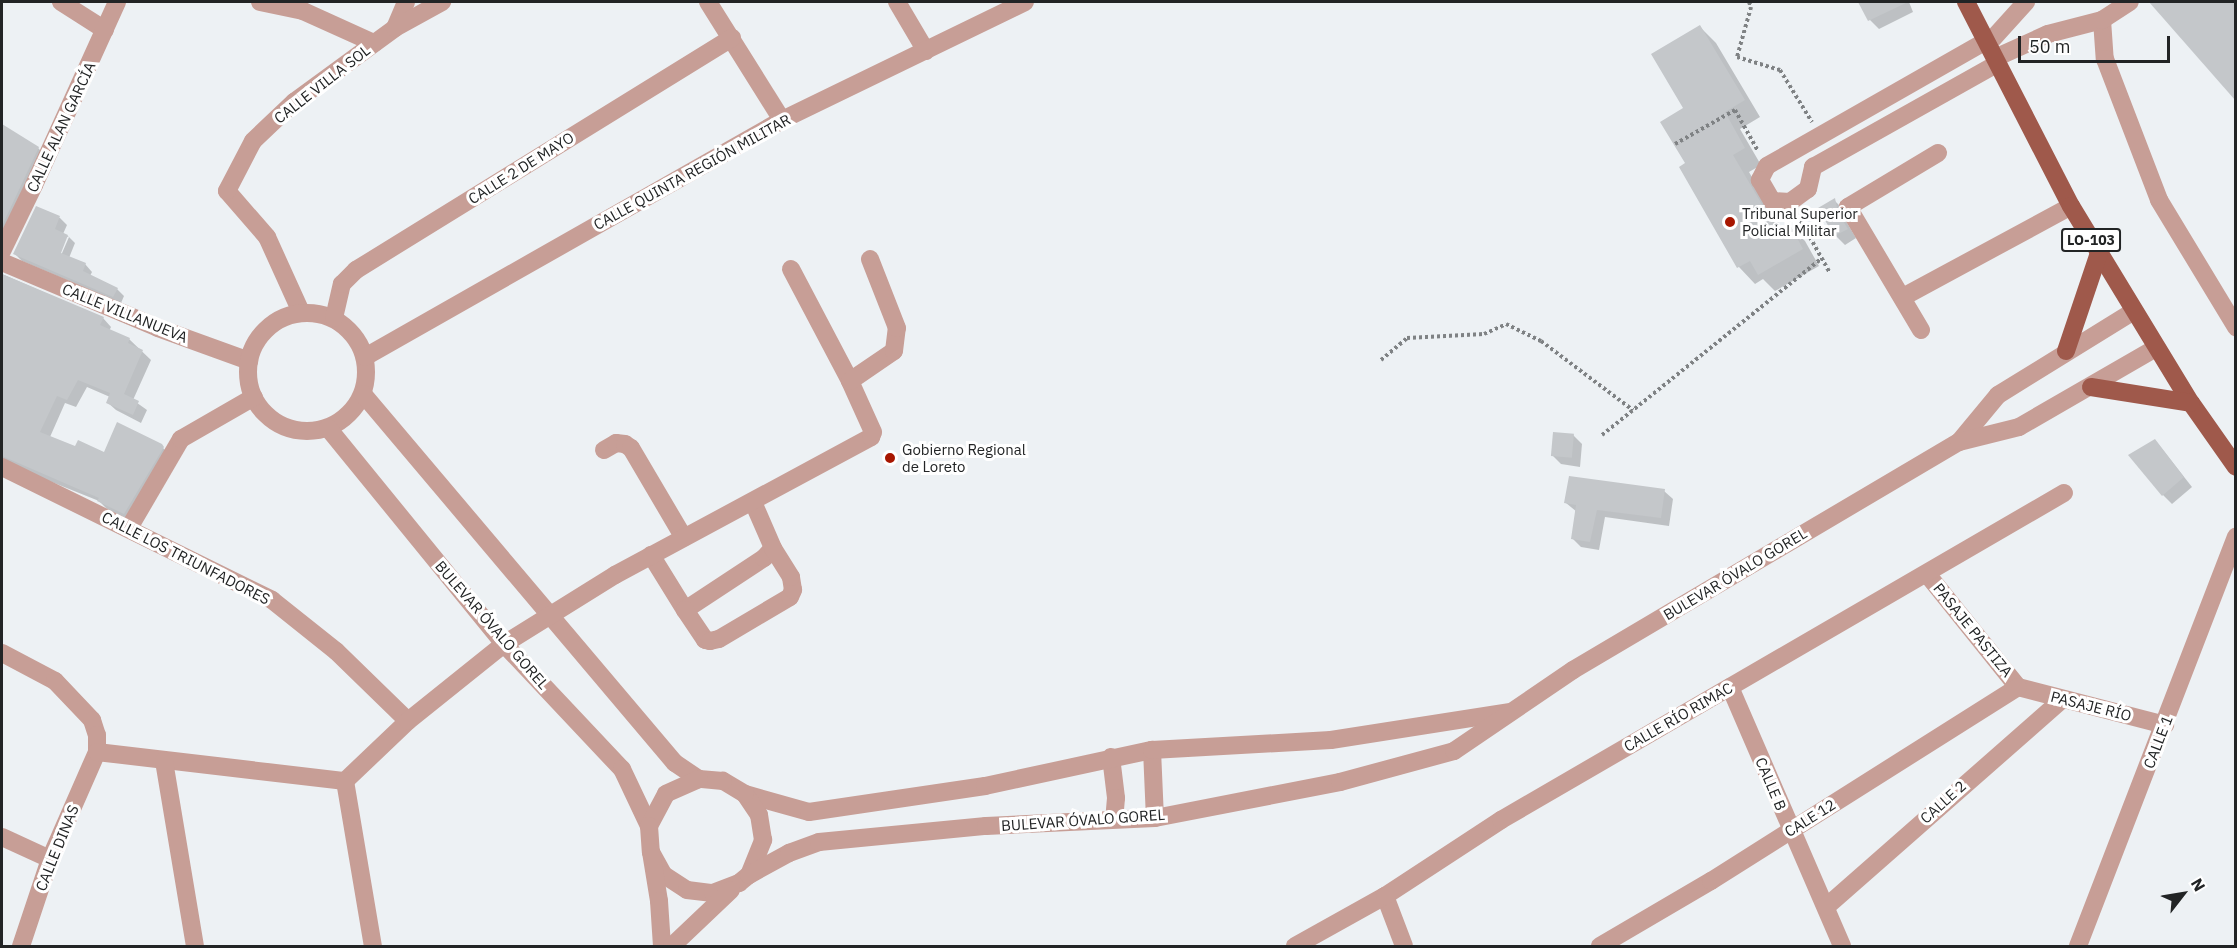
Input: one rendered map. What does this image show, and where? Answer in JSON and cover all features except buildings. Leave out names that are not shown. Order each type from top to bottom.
[{"type":"main road","name":"LO-103","points":[[1966,2],[2071,206],[2156,348],[2235,467]]},
{"type":"main road","points":[[2066,351],[2099,252]]},
{"type":"main road","points":[[2091,387],[2191,403]]},
{"type":"street","points":[[61,2],[105,30]]},
{"type":"street","name":"CALLE ALAN GARCÍA","points":[[2,251],[117,2]]},
{"type":"street","points":[[260,2],[305,6],[374,43]]},
{"type":"street","points":[[395,28],[406,2]]},
{"type":"street","name":"CALLE VILLA SOL","points":[[301,312],[267,237],[227,191],[253,141],[294,102],[395,28],[442,2]]},
{"type":"street","points":[[708,2],[782,120]]},
{"type":"street","points":[[897,2],[926,51]]},
{"type":"street","name":"CALLE QUINTA REGIÓN MILITAR","points":[[365,357],[782,120],[1025,2]]},
{"type":"street","points":[[2026,2],[1992,51],[1813,167],[1808,189],[1790,202],[1772,201],[1760,180],[1767,165],[1820,135],[1992,51],[2103,20],[2130,2]]},
{"type":"street","points":[[2103,20],[2105,59],[2159,200],[2235,327]]},
{"type":"street","name":"CALLE 2 DE MAYO","points":[[334,318],[342,284],[356,270],[732,38]]},
{"type":"street","points":[[1921,330],[1848,207],[1938,153]]},
{"type":"street","points":[[1903,297],[2071,206]]},
{"type":"street","points":[[850,381],[894,351],[897,328],[870,259]]},
{"type":"street","name":"CALLE VILLANUEVA","points":[[2,262],[158,328],[249,361]]},
{"type":"street","points":[[2,653],[55,681],[76,701],[92,720],[97,735],[97,752],[345,781],[408,721],[504,645],[651,555],[753,502],[873,435],[850,381],[791,269]]},
{"type":"street","name":"BULEVAR ÓVALO GOREL","points":[[1959,442],[1998,395],[2134,311]]},
{"type":"street","points":[[301,312],[317,313],[334,318],[353,335],[365,357],[367,376],[363,394],[343,420],[328,428],[311,431],[286,426],[264,412],[254,397],[249,380],[249,361],[255,343],[266,328],[282,317],[301,312]]},
{"type":"street","name":"BULEVAR ÓVALO GOREL","points":[[328,428],[504,645],[622,769],[649,826],[651,852],[664,875],[687,890],[713,893],[744,879],[789,853],[819,842],[986,826],[1155,818],[1340,782],[1454,751],[1573,670],[1959,442],[2019,427],[2156,348]]},
{"type":"street","name":"BULEVAR ÓVALO GOREL","points":[[363,394],[675,763],[699,779],[723,781],[745,794],[809,812],[985,786],[1152,750],[1331,740],[1514,712]]},
{"type":"street","points":[[129,528],[181,439],[254,397]]},
{"type":"street","points":[[604,450],[616,443],[625,444],[631,448],[684,538]]},
{"type":"street","name":"CALLE LOS TRIUNFADORES","points":[[2,467],[272,600],[336,651],[408,721]]},
{"type":"street","name":"CALLE RÍO RIMAC","points":[[1295,946],[1385,896],[1501,820],[2064,493]]},
{"type":"street","points":[[651,555],[705,640],[719,639],[790,597],[793,590],[791,577],[773,548],[753,502]]},
{"type":"street","name":"CALLE 1","points":[[2078,946],[2165,725],[2235,536]]},
{"type":"street","points":[[685,610],[764,558],[773,548]]},
{"type":"street","name":"PASAJE PASTIZA","points":[[1927,574],[2018,687]]},
{"type":"street","name":"CALLE B","points":[[1730,687],[1842,946]]},
{"type":"street","name":"PASAJE RÍO","points":[[2018,687],[2165,725]]},
{"type":"street","name":"CALE 12","points":[[1600,946],[1791,830],[2018,687]]},
{"type":"street","name":"CALLE 2","points":[[1826,907],[2063,699]]},
{"type":"street","points":[[1152,750],[1155,818]]},
{"type":"street","name":"CALLE DINAS","points":[[21,946],[50,860],[97,752]]},
{"type":"street","points":[[1111,757],[1116,798],[1114,819]]},
{"type":"street","points":[[164,761],[195,946]]},
{"type":"street","points":[[649,826],[666,794],[699,779]]},
{"type":"street","points":[[345,781],[373,946]]},
{"type":"street","points":[[672,946],[744,879],[763,840],[759,815],[745,794]]},
{"type":"street","points":[[2,837],[50,860]]},
{"type":"street","points":[[651,852],[659,901],[662,946]]},
{"type":"street","points":[[1385,896],[1404,946]]},
{"type":"path","points":[[1749,2],[1751,7],[1737,57],[1780,70],[1820,135]]},
{"type":"path","points":[[1675,144],[1735,110],[1767,165]]},
{"type":"path","points":[[1790,202],[1830,273]]},
{"type":"path","points":[[1602,435],[1821,259]]},
{"type":"path","points":[[1381,360],[1407,338],[1484,334],[1506,324],[1541,341],[1633,410]]},
{"type":"place","name":"Tribunal Superior Policial Militar","points":[[1730,222]]},
{"type":"place","name":"Gobierno Regional de Loreto","points":[[890,458]]}]
